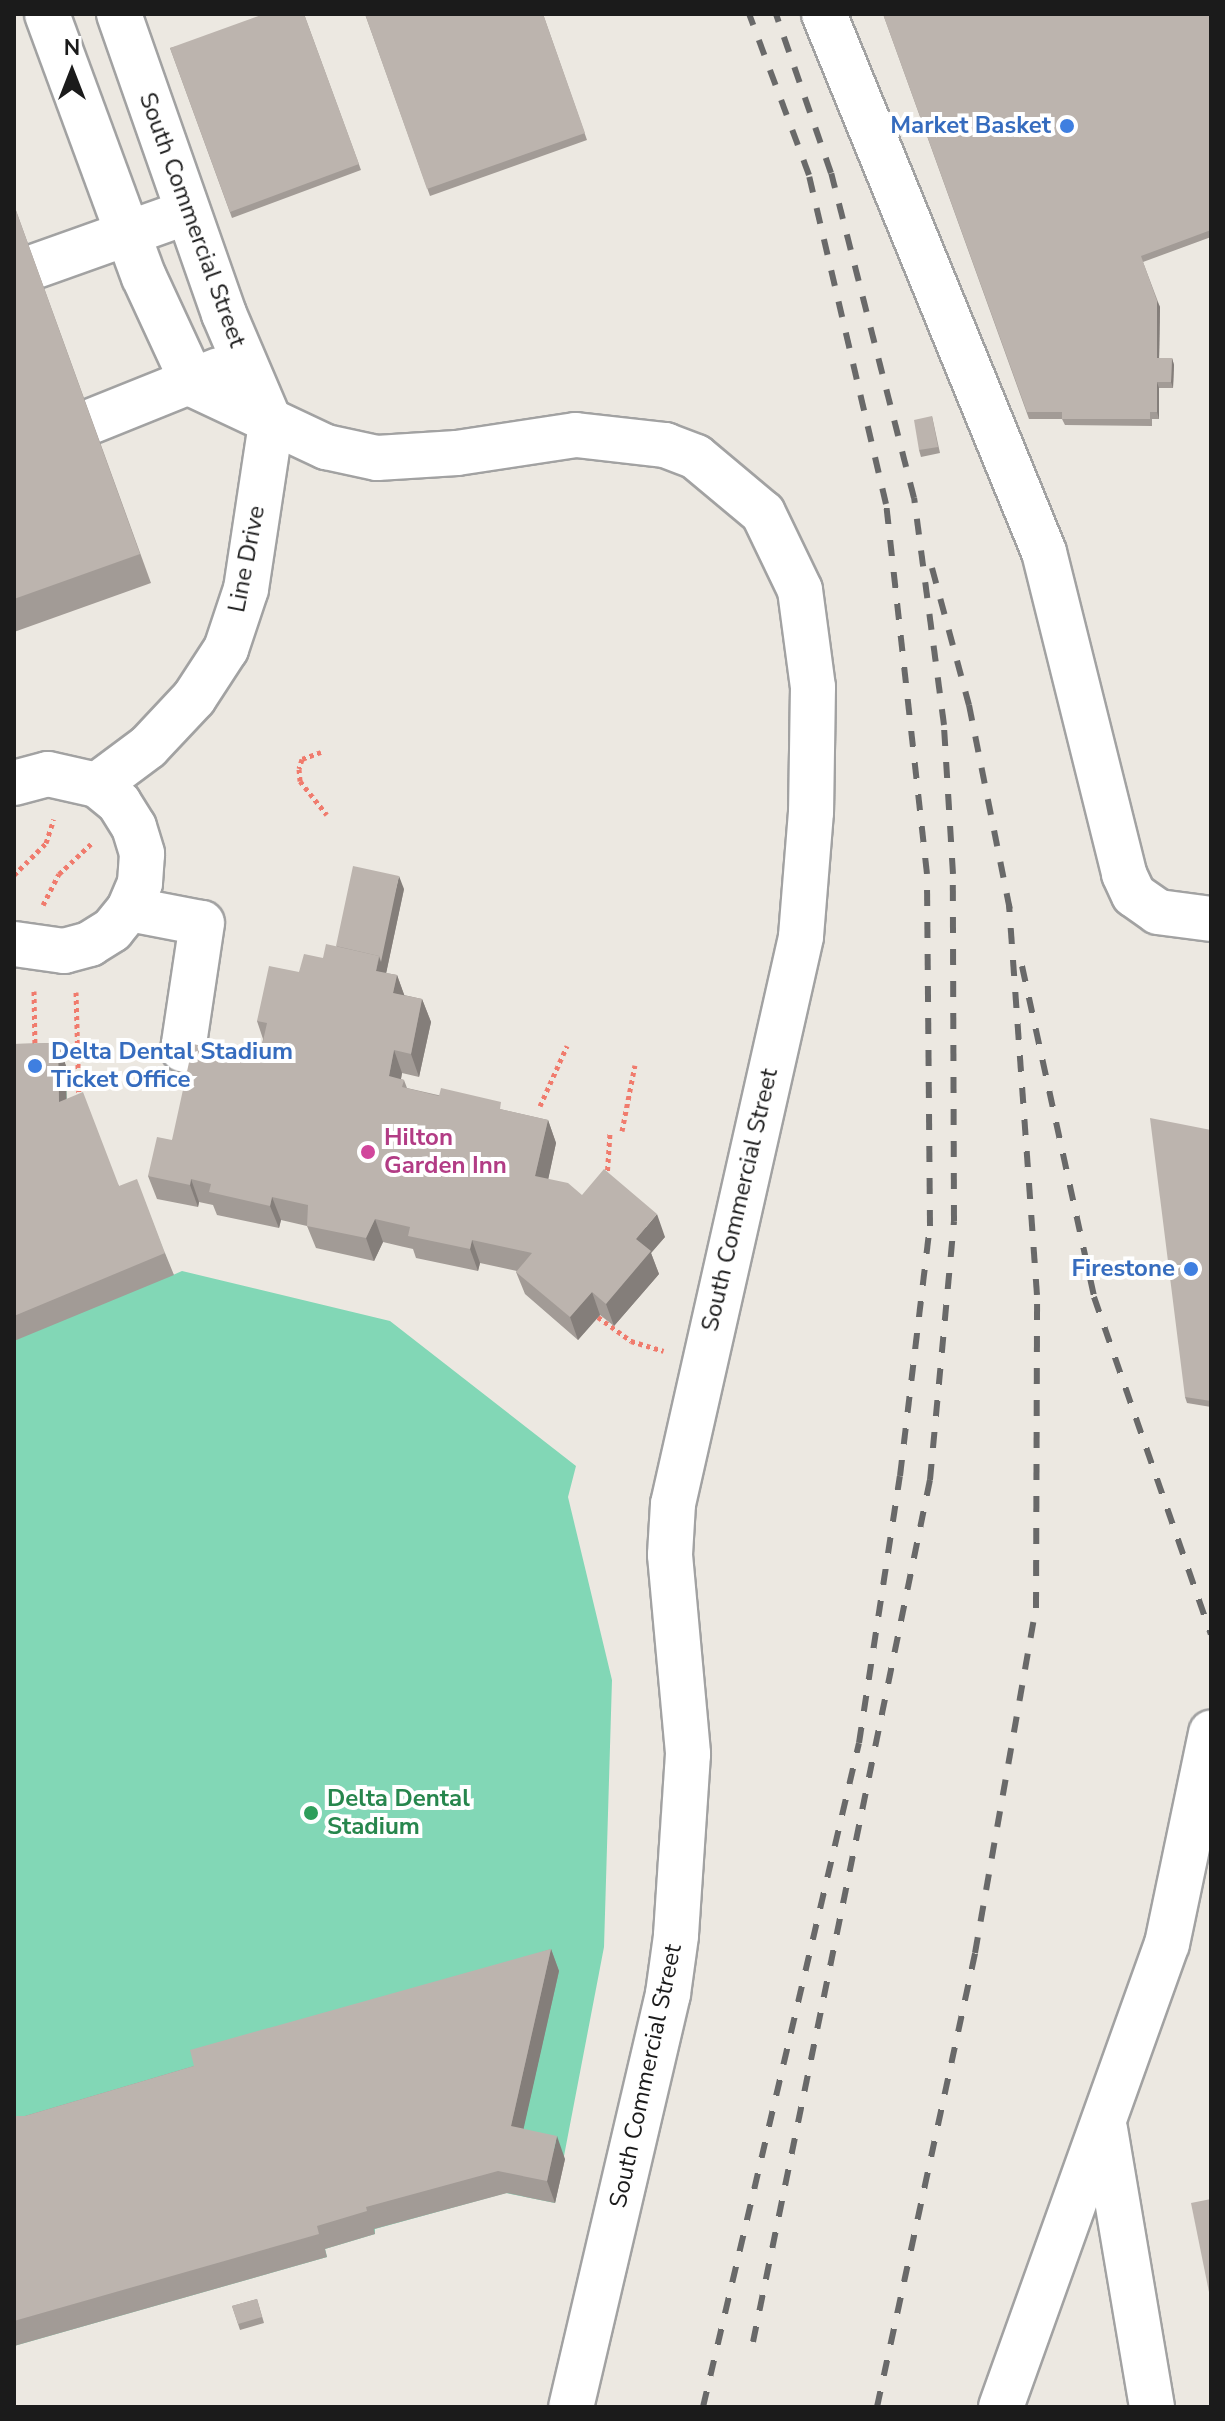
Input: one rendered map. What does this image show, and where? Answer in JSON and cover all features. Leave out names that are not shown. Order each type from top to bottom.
[{"type":"street","points":[[47,14],[128,234],[194,385]]},
{"type":"street","name":"South Commercial Street","points":[[119,14],[188,212],[242,357],[271,424]]},
{"type":"street","points":[[824,14],[1044,552],[1124,874],[1134,895],[1158,912],[1211,919]]},
{"type":"street","points":[[36,266],[188,212]]},
{"type":"street","points":[[92,421],[194,385],[242,357]]},
{"type":"street","name":"South Commercial Street","points":[[194,385],[271,424],[326,447],[377,458],[457,453],[576,435],[665,445],[696,457],[763,513],[800,590],[813,687],[811,812],[801,937],[673,1504],[670,1555],[688,1754],[676,1936],[668,1994],[571,2407]]},
{"type":"street","name":"Line Drive","points":[[97,785],[148,747],[185,708],[226,649],[246,589],[271,424]]},
{"type":"street","points":[[14,783],[48,774],[97,785],[119,803],[134,827],[142,854],[140,883],[129,909],[112,930],[90,944],[64,951],[29,935]]},
{"type":"street","points":[[129,909],[202,923],[183,1050]]},
{"type":"street","points":[[1001,2407],[1167,1944],[1211,1733]]},
{"type":"street","points":[[1104,2126],[1152,2407]]},
{"type":"path","points":[[321,752],[302,759],[300,781],[327,815]]},
{"type":"path","points":[[14,875],[46,843],[56,812]]},
{"type":"path","points":[[35,1066],[29,935],[59,874],[96,839]]},
{"type":"path","points":[[76,987],[79,1104]]},
{"type":"path","points":[[540,1106],[567,1046]]},
{"type":"path","points":[[622,1131],[635,1065]]},
{"type":"path","points":[[598,1188],[607,1178],[610,1133]]},
{"type":"path","points":[[598,1317],[631,1341],[669,1352]]},
{"type":"green space","name":"Delta Dental Stadium","points":[[14,1066],[66,1066],[67,1123],[127,1208],[145,1202],[173,1275],[182,1271],[390,1321],[576,1466],[568,1497],[612,1680],[604,1947],[555,2203],[506,2193],[375,2229],[375,2234],[325,2249],[327,2257],[14,2346]]},
{"type":"building","points":[[264,14],[304,14],[359,164],[230,212],[170,48]]},
{"type":"building","points":[[365,14],[543,14],[585,133],[427,189]]},
{"type":"building","name":"Market Basket","points":[[883,14],[1211,14],[1211,230],[1141,256],[1157,301],[1157,358],[1172,358],[1171,382],[1157,382],[1157,412],[1150,412],[1150,419],[1062,419],[1062,412],[1027,412]]},
{"type":"building","points":[[14,205],[140,554],[14,599]]},
{"type":"building","points":[[932,416],[938,447],[919,450],[914,420]]},
{"type":"building","points":[[353,866],[399,876],[381,962],[379,956],[336,946]]},
{"type":"building","name":"Hilton Garden Inn","points":[[326,944],[379,956],[376,971],[397,975],[393,993],[422,999],[411,1054],[394,1050],[389,1076],[404,1080],[402,1087],[439,1096],[441,1088],[501,1102],[500,1109],[548,1120],[535,1176],[568,1183],[582,1195],[604,1169],[657,1214],[636,1239],[651,1251],[606,1304],[592,1292],[570,1317],[516,1272],[532,1253],[472,1240],[470,1249],[408,1236],[410,1227],[375,1219],[366,1238],[307,1226],[308,1205],[272,1197],[270,1206],[209,1192],[211,1184],[191,1179],[190,1185],[148,1176],[157,1137],[172,1140],[193,1044],[240,1054],[242,1045],[261,1050],[267,1023],[257,1021],[269,966],[299,972],[304,954],[323,958]]},
{"type":"building","points":[[58,1043],[59,1102],[83,1092],[119,1186],[137,1179],[165,1253],[14,1316],[14,1044]]},
{"type":"building","name":"Firestone","points":[[1150,1118],[1211,1130],[1211,1401],[1185,1397]]},
{"type":"building","points":[[551,1949],[511,2126],[557,2136],[547,2181],[498,2171],[366,2207],[367,2211],[317,2226],[319,2234],[14,2321],[14,2116],[25,2116],[194,2066],[190,2050]]},
{"type":"building","points":[[1211,2199],[1211,2302],[1191,2203]]},
{"type":"building","points":[[257,2299],[262,2317],[238,2324],[232,2306]]},
{"type":"railway","points":[[703,2407],[859,1743],[900,1476],[930,1226],[927,874],[886,504],[809,175],[749,14]]},
{"type":"railway","points":[[753,2342],[930,1480],[954,1221],[953,874],[944,725],[914,498],[831,173],[776,14]]},
{"type":"railway","points":[[932,568],[969,705],[1011,915]]},
{"type":"railway","points":[[877,2407],[975,1953],[1036,1608],[1037,1295],[1009,904]]},
{"type":"railway","points":[[1022,966],[1094,1297],[1211,1634]]},
{"type":"place","name":"Market Basket","points":[[1067,126]]},
{"type":"place","name":"Delta Dental Stadium Ticket Office","points":[[35,1066]]},
{"type":"place","name":"Hilton Garden Inn","points":[[368,1152]]},
{"type":"place","name":"Firestone","points":[[1191,1269]]},
{"type":"place","name":"Delta Dental Stadium","points":[[311,1813]]}]
